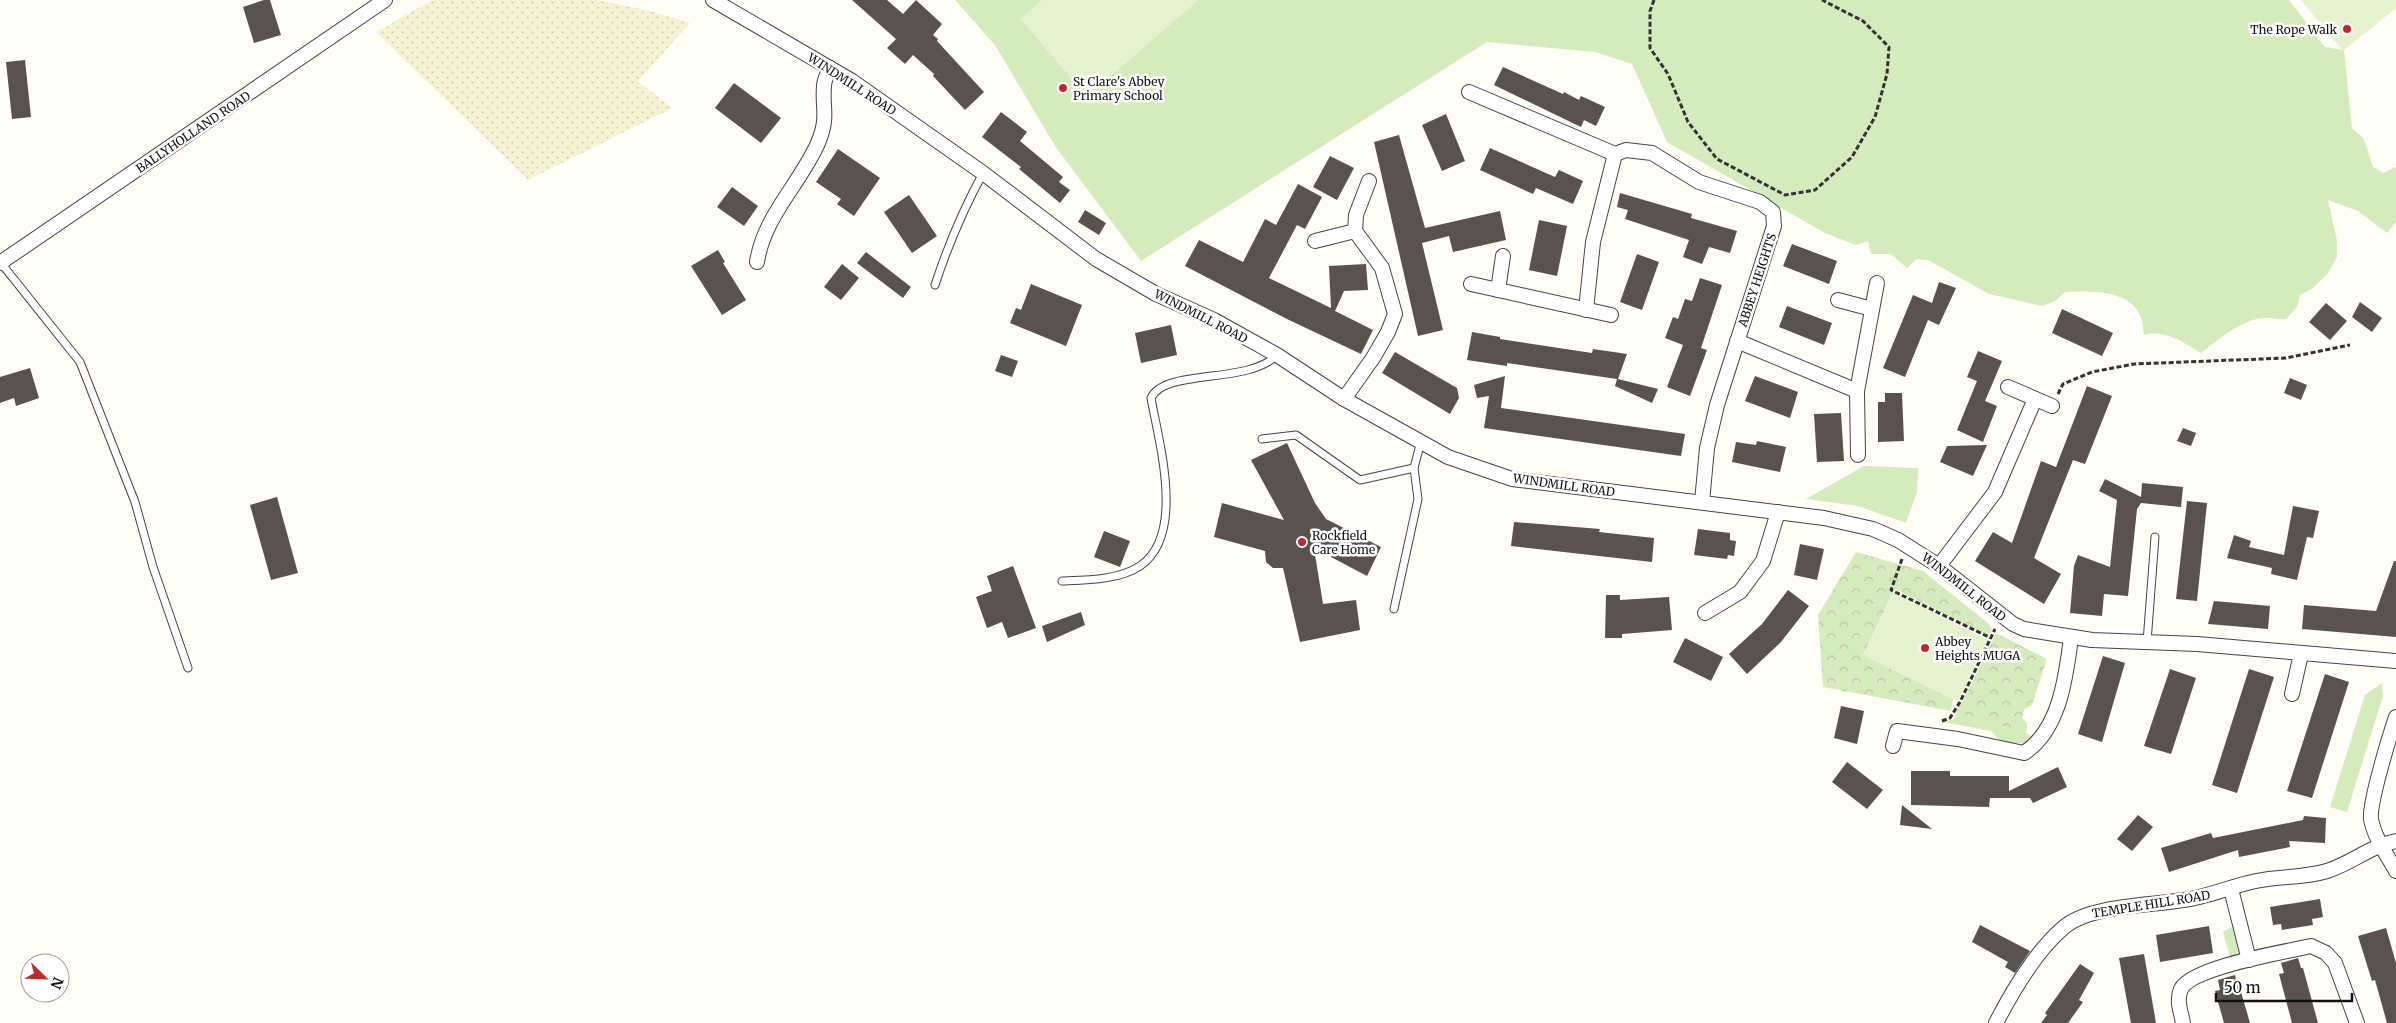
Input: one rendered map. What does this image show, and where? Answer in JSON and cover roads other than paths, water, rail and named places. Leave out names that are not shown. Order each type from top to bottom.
[{"type":"street","name":"BALLYHOLLAND ROAD","points":[[0,263],[384,0]]},
{"type":"street","name":"WINDMILL ROAD","points":[[713,0],[830,68],[984,173],[1096,258],[1156,294],[1214,320],[1277,355],[1344,399],[1448,457],[1512,479],[1824,518],[1873,529],[1898,540],[1940,566],[2012,624],[2029,630],[2071,638],[2396,661]]},
{"type":"street","points":[[757,262],[760,245],[781,204],[818,143],[826,116],[823,85],[830,68]]},
{"type":"street","name":"ABBEY HEIGHTS","points":[[1469,92],[1615,154],[1626,150],[1652,153],[1699,182],[1760,202],[1773,212],[1774,226],[1717,405],[1707,448],[1702,502]]},
{"type":"street","points":[[1586,310],[1593,242],[1615,154]]},
{"type":"street","points":[[1344,399],[1373,358],[1388,332],[1395,314],[1382,268],[1355,231],[1356,215],[1369,181]]},
{"type":"street","points":[[1315,241],[1355,231]]},
{"type":"street","points":[[1498,290],[1502,256]]},
{"type":"street","points":[[1858,455],[1857,391],[1877,283]]},
{"type":"street","points":[[1471,284],[1611,315]]},
{"type":"street","points":[[1838,300],[1872,309]]},
{"type":"street","name":"ABBEY HEIGHTS","points":[[1737,341],[1857,391]]},
{"type":"street","points":[[2008,387],[2052,406]]},
{"type":"street","points":[[1940,566],[1995,492],[2035,399]]},
{"type":"street","points":[[1705,614],[1740,592],[1763,561],[1778,512]]},
{"type":"street","points":[[1893,746],[1896,731],[1936,736],[2024,753],[2033,748],[2044,733],[2055,712],[2063,684],[2071,638]]},
{"type":"street","points":[[2292,694],[2301,654]]},
{"type":"street","points":[[2396,717],[2375,794],[2371,818],[2380,844],[2396,871]]},
{"type":"street","points":[[2380,844],[2396,841]]},
{"type":"street","name":"TEMPLE HILL ROAD","points":[[1996,1023],[2037,956],[2064,927],[2088,913],[2201,898],[2256,881],[2292,878],[2327,871],[2350,862],[2380,844]]},
{"type":"street","points":[[2231,889],[2249,960]]},
{"type":"street","points":[[2183,1023],[2178,1004],[2180,990],[2187,980],[2212,970],[2311,946],[2326,953],[2335,963],[2357,1023]]},
{"type":"lane","points":[[935,285],[947,247],[961,214],[984,173]]},
{"type":"lane","points":[[0,263],[80,362],[135,502],[153,567],[188,668]]},
{"type":"lane","points":[[1062,581],[1126,573],[1140,566],[1153,555],[1160,542],[1166,507],[1151,398],[1155,390],[1166,384],[1185,380],[1245,372],[1268,364],[1277,355]]},
{"type":"lane","points":[[1262,439],[1296,434],[1360,480],[1414,468]]},
{"type":"lane","points":[[1394,610],[1418,499],[1414,468],[1421,441]]},
{"type":"lane","points":[[2147,642],[2155,538]]},
{"type":"place","name":"The Rope Walk","points":[[2347,29]]},
{"type":"place","name":"St Clare's Abbey Primary School","points":[[1063,88]]},
{"type":"place","name":"Rockfield Care Home","points":[[1302,542]]},
{"type":"place","name":"Abbey Heights MUGA","points":[[1925,648]]}]
